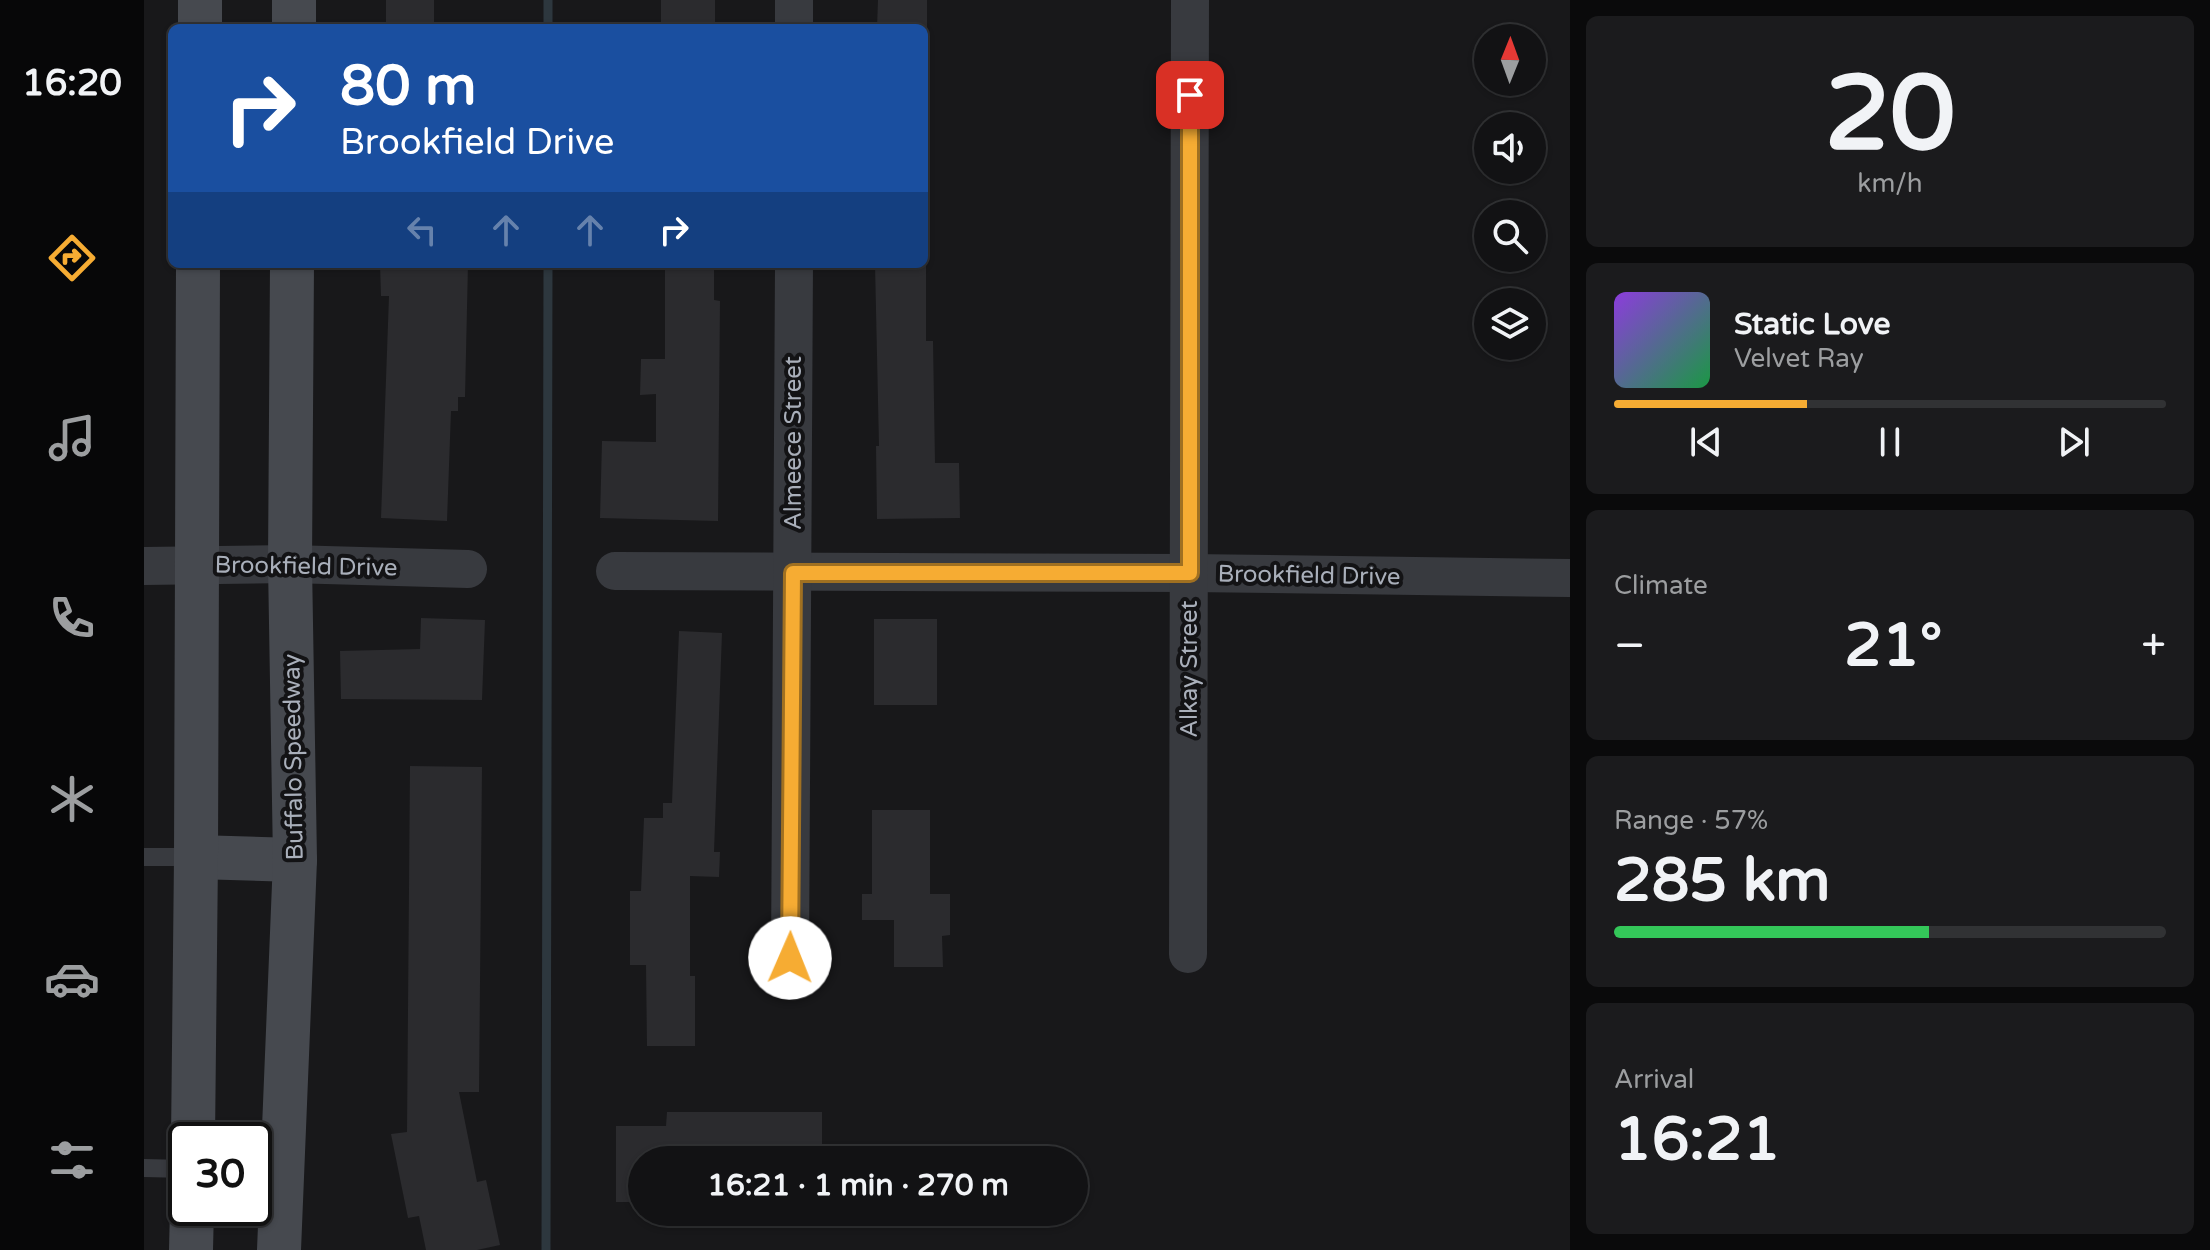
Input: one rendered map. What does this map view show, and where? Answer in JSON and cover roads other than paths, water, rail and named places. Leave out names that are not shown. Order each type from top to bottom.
[{"type":"main road","points":[[200,0],[200,24]]},
{"type":"main road","points":[[294,0],[294,24]]},
{"type":"main road","points":[[193,1122],[198,268]]},
{"type":"main road","name":"Buffalo Speedway","points":[[279,1250],[295,860],[290,564],[292,268]]},
{"type":"main road","points":[[196,857],[295,860]]},
{"type":"main road","points":[[191,1250],[192,1226]]},
{"type":"street","points":[[794,0],[794,24]]},
{"type":"street","name":"Alkay Street","points":[[1188,954],[1190,0]]},
{"type":"street","name":"Almeece Street","points":[[790,958],[794,268]]},
{"type":"street","name":"Brookfield Drive","points":[[144,566],[290,564],[468,569]]},
{"type":"street","name":"Brookfield Drive","points":[[615,571],[1570,578]]},
{"type":"lane","points":[[144,857],[196,857]]},
{"type":"lane","points":[[144,1168],[168,1169]]},
{"type":"waterway","points":[[548,0],[548,24]]},
{"type":"waterway","points":[[546,1250],[548,268]]}]
